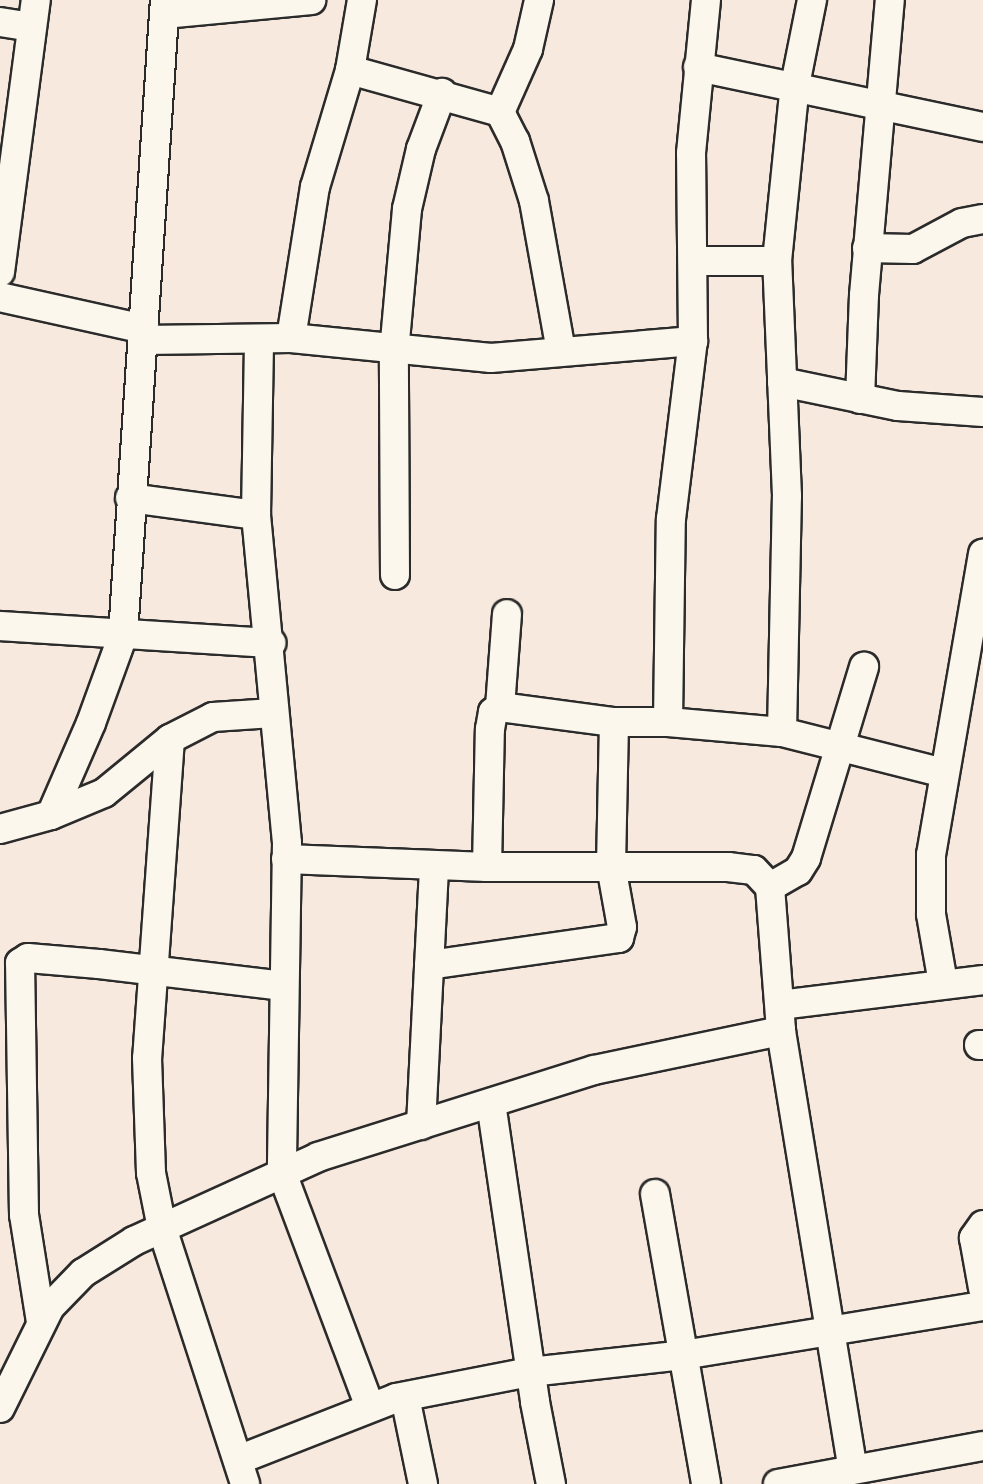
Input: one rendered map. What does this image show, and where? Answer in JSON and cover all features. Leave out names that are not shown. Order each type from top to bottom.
[{"type":"street","points":[[51,815],[91,723],[122,634],[165,7],[311,0]]},
{"type":"street","points":[[291,338],[314,187],[350,70],[362,0]]},
{"type":"street","points":[[500,112],[528,49],[539,0]]},
{"type":"street","points":[[782,732],[787,496],[777,261],[796,86],[812,0]]},
{"type":"street","points":[[860,399],[878,104],[890,0]]},
{"type":"street","points":[[668,722],[671,519],[693,341],[691,153],[699,1]]},
{"type":"street","points":[[0,22],[34,14],[0,272]]},
{"type":"street","points":[[698,67],[983,127]]},
{"type":"street","points":[[350,70],[500,112],[515,140],[534,201],[561,351]]},
{"type":"street","points":[[395,575],[394,352],[407,210],[420,148],[442,93]]},
{"type":"street","points":[[868,248],[913,249],[962,224],[983,219]]},
{"type":"street","points":[[695,261],[777,261]]},
{"type":"street","points":[[0,298],[144,334],[291,338],[394,352],[490,358],[693,341]]},
{"type":"street","points":[[259,339],[256,515],[271,643],[286,859],[282,1173],[370,1407]]},
{"type":"street","points":[[782,382],[860,399],[983,412]]},
{"type":"street","points":[[130,498],[256,515]]},
{"type":"street","points":[[942,984],[931,914],[930,865],[983,553]]},
{"type":"street","points":[[487,867],[490,720],[500,707],[508,614]]},
{"type":"street","points":[[0,626],[271,643]]},
{"type":"street","points":[[770,886],[798,871],[806,858],[843,748],[864,668]]},
{"type":"street","points":[[500,707],[614,722],[668,722],[782,732],[944,773]]},
{"type":"street","points":[[0,829],[51,815],[104,793],[170,739],[213,717],[273,713]]},
{"type":"street","points":[[428,965],[619,938],[622,927],[612,866],[614,722]]},
{"type":"street","points":[[170,739],[146,1122],[162,1228],[242,1472],[370,1407],[405,1397],[530,1372],[683,1355],[829,1328],[983,1306]]},
{"type":"street","points":[[286,859],[487,867],[741,868],[754,870],[770,886],[780,1018],[853,1469]]},
{"type":"street","points":[[420,1125],[434,865]]},
{"type":"street","points":[[40,1322],[24,1215],[18,970],[28,958],[284,986]]},
{"type":"street","points":[[0,1408],[7,1380],[40,1322],[83,1273],[162,1228],[318,1156],[594,1070],[780,1018],[942,984],[983,980]]},
{"type":"street","points":[[490,1103],[530,1372],[551,1484]]},
{"type":"street","points":[[655,1194],[706,1484]]},
{"type":"street","points":[[983,1225],[974,1238],[983,1288]]},
{"type":"street","points":[[405,1397],[424,1484]]},
{"type":"street","points":[[778,1484],[983,1446]]}]
